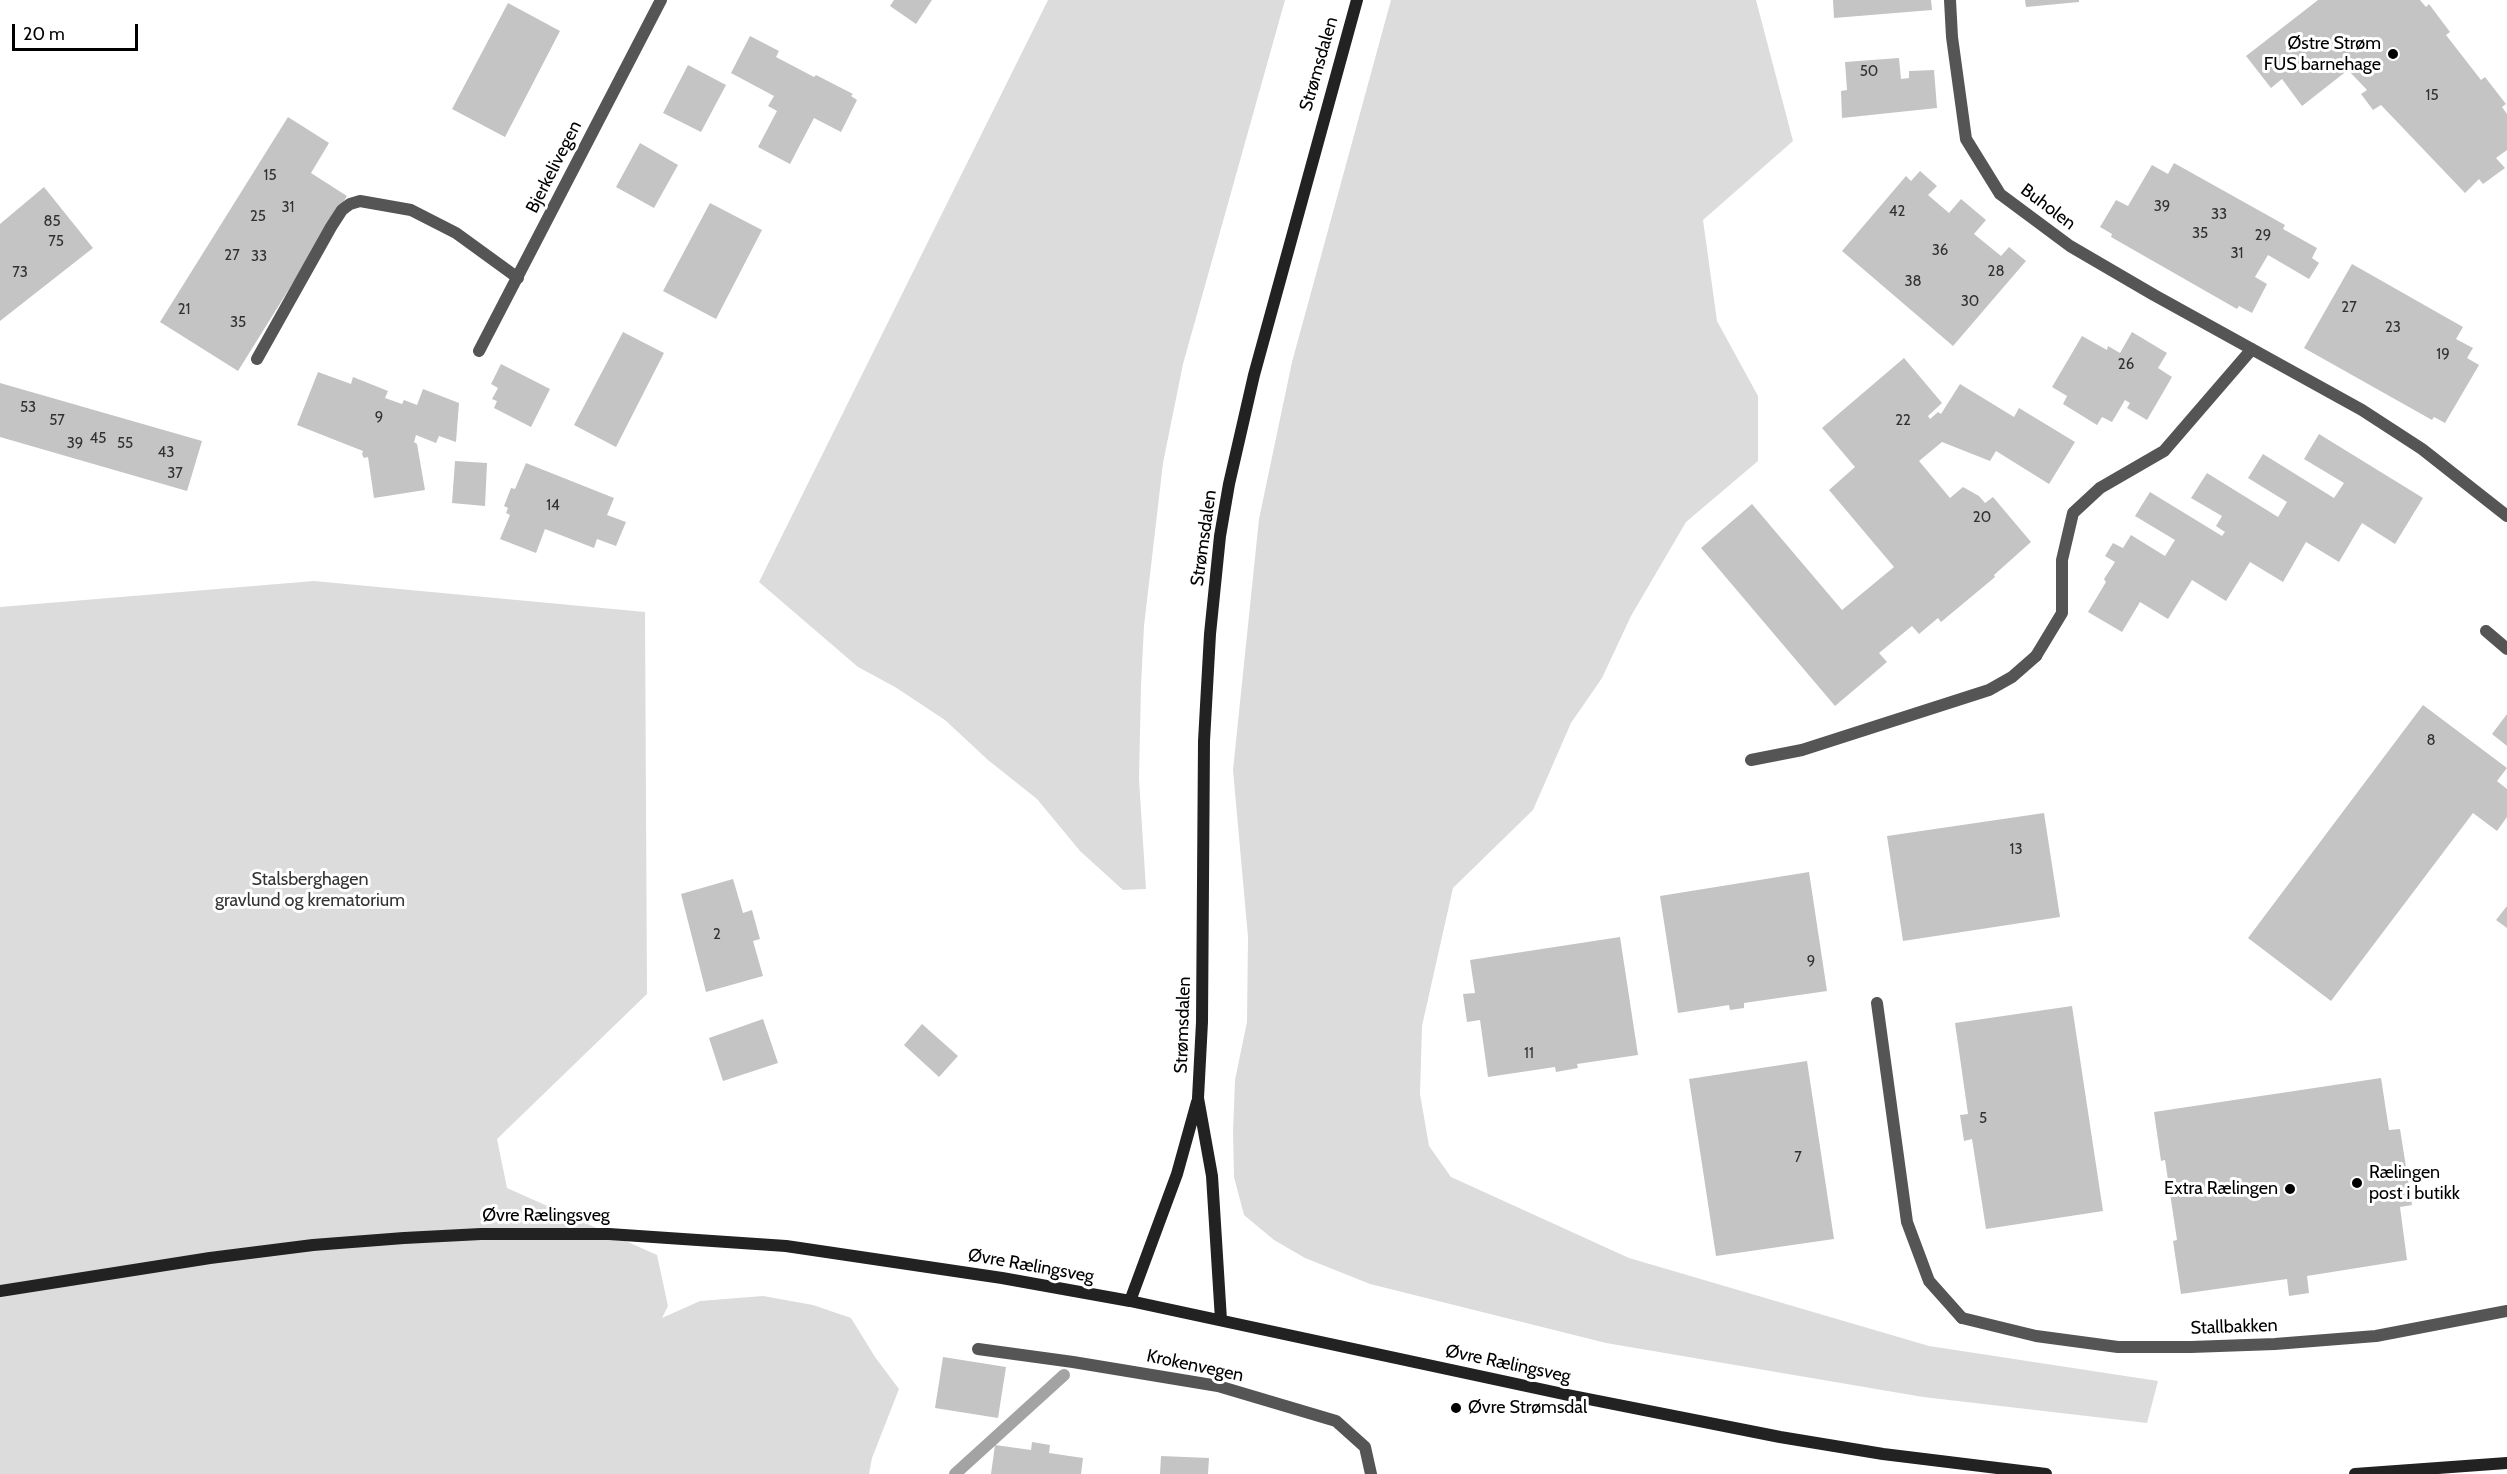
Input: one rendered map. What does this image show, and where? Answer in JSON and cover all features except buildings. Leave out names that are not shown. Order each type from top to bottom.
[{"type":"main road","name":"Strømsdalen","points":[[1130,1301],[1177,1174],[1198,1098],[1202,1022],[1204,741],[1210,634],[1220,536],[1229,484],[1254,375],[1357,0]]},
{"type":"main road","name":"Strømsdalen","points":[[1198,1098],[1212,1176],[1221,1320]]},
{"type":"main road","name":"Øvre Rælingsveg","points":[[0,1291],[210,1258],[313,1245],[481,1234],[675,1237],[786,1246],[1002,1278],[1130,1301],[1557,1393],[1780,1437],[1883,1454],[2046,1474]]},
{"type":"main road","points":[[2355,1474],[2507,1462]]},
{"type":"street","name":"Bjerkelivegen","points":[[478,351],[661,0]]},
{"type":"street","name":"Buholen","points":[[1950,0],[1952,37],[1966,139],[2000,194],[2070,246],[2362,410],[2422,449],[2507,516]]},
{"type":"street","points":[[257,359],[331,227],[342,210],[350,204],[360,201],[411,210],[456,233],[518,278]]},
{"type":"street","points":[[1751,760],[1802,750],[1989,690],[2012,677],[2036,656],[2062,613],[2062,560],[2073,513],[2100,488],[2164,451],[2252,349]]},
{"type":"street","points":[[2486,631],[2507,649]]},
{"type":"street","name":"Stallbakken","points":[[1877,1003],[1907,1222],[1929,1281],[1962,1318],[2036,1336],[2118,1347],[2192,1347],[2275,1344],[2376,1336],[2507,1311]]},
{"type":"street","name":"Krokenvegen","points":[[978,1349],[1218,1386],[1336,1421],[1365,1447],[1371,1474]]},
{"type":"green space","points":[[1048,0],[1285,0],[1183,364],[1163,463],[1144,626],[1141,685],[1139,779],[1146,889],[1123,890],[1080,851],[1037,799],[988,760],[945,720],[895,687],[858,667],[759,582]]},
{"type":"green space","points":[[1391,0],[1756,0],[1793,141],[1703,220],[1717,321],[1758,396],[1758,461],[1686,522],[1631,616],[1602,678],[1571,723],[1533,810],[1453,888],[1422,1026],[1420,1094],[1429,1146],[1451,1177],[1629,1258],[1929,1346],[2158,1381],[2147,1423],[1923,1397],[1606,1343],[1370,1284],[1305,1258],[1274,1240],[1244,1215],[1234,1177],[1233,1132],[1235,1080],[1247,1022],[1248,937],[1233,770],[1259,519],[1292,362]]},
{"type":"green space","name":"Stalsberghagen gravlund og krematorium","points":[[314,581],[645,612],[647,994],[497,1139],[507,1188],[657,1255],[668,1306],[662,1318],[700,1301],[763,1296],[813,1305],[851,1318],[875,1357],[899,1389],[872,1458],[869,1474],[0,1474],[0,607]]},
{"type":"waterway","points":[[955,1474],[1064,1375]]},
{"type":"place","name":"Østre Strøm FUS barnehage","points":[[2393,54]]},
{"type":"place","name":"Rælingen post i butikk","points":[[2357,1183]]},
{"type":"place","name":"Extra Rælingen","points":[[2290,1189]]},
{"type":"place","name":"Øvre Strømsdal","points":[[1456,1408]]}]
